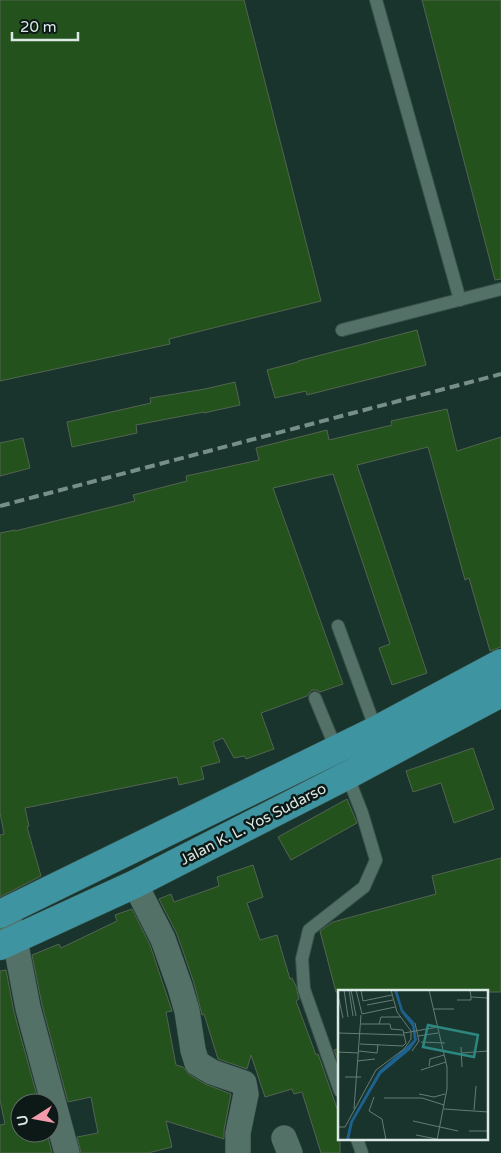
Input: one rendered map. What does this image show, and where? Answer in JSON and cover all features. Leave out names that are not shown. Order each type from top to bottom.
[{"type":"highway","name":"Jalan K. L. Yos Sudarso","points":[[3,912],[376,730],[501,663]]},
{"type":"highway","name":"Jalan K. L. Yos Sudarso","points":[[7,943],[135,884],[348,775],[501,693]]},
{"type":"street","points":[[135,884],[163,939],[180,987],[187,1011],[193,1050],[198,1063],[212,1072],[244,1083],[246,1094],[238,1133],[238,1153]]},
{"type":"street","points":[[3,912],[7,943],[28,1008],[67,1153]]},
{"type":"lane","points":[[376,0],[460,300]]},
{"type":"lane","points":[[342,330],[501,289]]},
{"type":"lane","points":[[338,626],[376,730]]},
{"type":"lane","points":[[315,698],[348,775],[376,860],[364,886],[309,930],[302,959],[304,988],[338,1084]]},
{"type":"lane","points":[[357,1140],[362,1153]]},
{"type":"building","points":[[0,0],[244,0],[321,301],[169,339],[170,344],[0,381]]},
{"type":"building","points":[[422,0],[501,0],[501,279],[495,280]]},
{"type":"building","points":[[417,330],[426,365],[307,395],[306,391],[275,398],[267,370]]},
{"type":"building","points":[[235,382],[240,405],[136,425],[137,433],[72,447],[67,422],[151,403],[150,398]]},
{"type":"building","points":[[447,409],[457,451],[501,437],[501,647],[490,651],[469,578],[465,580],[428,447],[357,465],[427,673],[392,685],[379,648],[390,644],[333,474],[273,488],[343,684],[320,692],[312,690],[307,696],[261,713],[274,749],[246,759],[244,756],[234,758],[223,738],[213,742],[220,762],[201,767],[204,779],[179,785],[177,777],[25,808],[29,826],[27,827],[41,876],[0,897],[0,835],[4,834],[0,813],[0,533],[15,531],[135,501],[133,495],[187,481],[186,476],[259,460],[256,448],[327,430],[329,440],[392,425],[391,421]]},
{"type":"building","points":[[23,438],[30,468],[0,476],[0,443]]},
{"type":"building","points":[[473,748],[494,809],[454,823],[441,783],[413,792],[406,771]]},
{"type":"building","points":[[347,799],[357,823],[291,860],[278,837]]},
{"type":"building","points":[[501,858],[501,992],[488,992],[488,990],[338,990],[336,992],[320,931],[333,922],[436,894],[432,876]]},
{"type":"building","points":[[253,865],[263,897],[247,903],[260,940],[277,935],[290,979],[292,978],[296,986],[299,999],[296,1001],[316,1055],[318,1054],[338,1111],[340,1153],[321,1153],[302,1092],[294,1094],[292,1089],[265,1097],[251,1055],[247,1069],[218,1059],[177,934],[159,899],[171,894],[174,902],[219,886],[217,877]]},
{"type":"building","points":[[132,909],[150,945],[172,1011],[166,1012],[176,1065],[183,1067],[190,1075],[205,1084],[231,1094],[224,1139],[166,1121],[172,1147],[148,1153],[81,1153],[77,1137],[98,1133],[91,1097],[68,1102],[42,1005],[32,955],[59,944],[61,948],[117,921],[115,915]]},
{"type":"building","points":[[6,970],[14,1012],[36,1093],[10,1093],[10,1143],[50,1143],[52,1153],[0,1153],[0,1125],[5,1124],[0,1100],[0,971]]},
{"type":"building","points":[[338,1049],[338,1061],[334,1050]]},
{"type":"railway","points":[[0,506],[501,374]]}]
